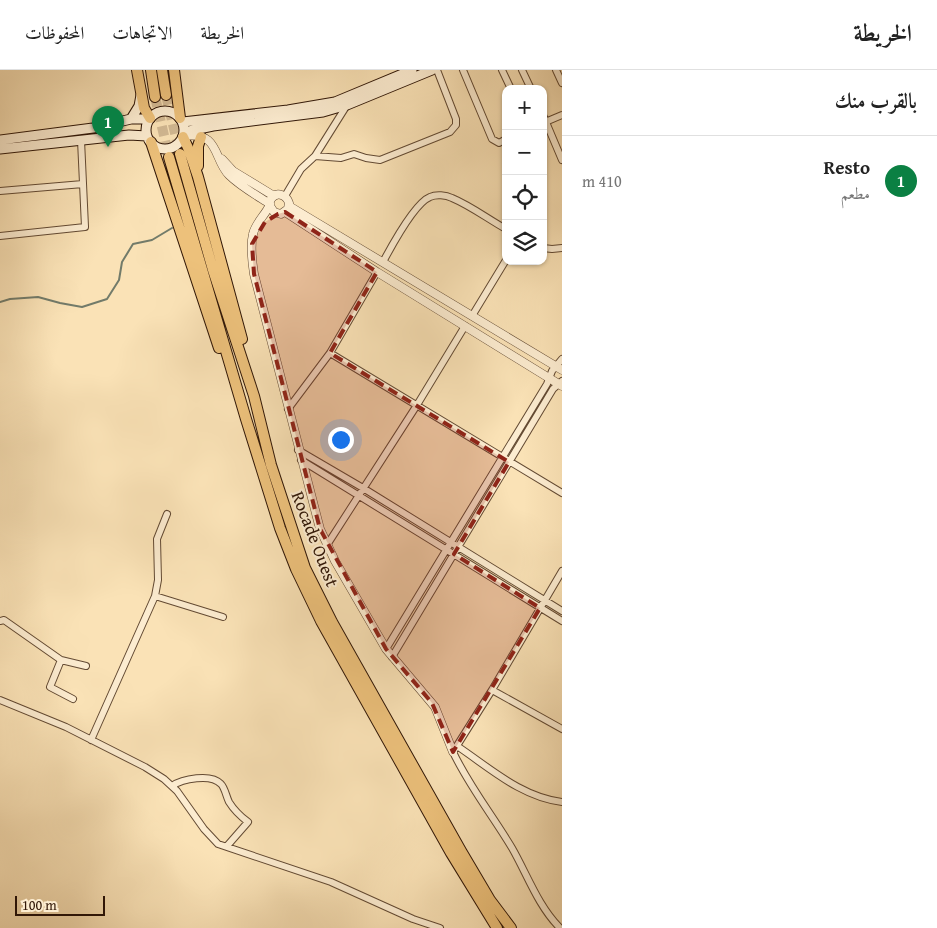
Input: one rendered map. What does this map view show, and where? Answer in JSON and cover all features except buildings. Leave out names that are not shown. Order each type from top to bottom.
[{"type":"highway","points":[[137,70],[144,108],[150,118]]},
{"type":"highway","points":[[152,70],[155,97]]},
{"type":"highway","points":[[162,70],[166,95]]},
{"type":"highway","points":[[174,70],[182,120]]},
{"type":"highway","points":[[183,135],[198,178],[242,339],[254,396]]},
{"type":"highway","points":[[198,178],[198,149],[201,137]]},
{"type":"highway","points":[[149,139],[211,326],[246,419]]},
{"type":"highway","name":"Rocade Ouest","points":[[180,154],[213,270],[254,396],[271,465],[305,568],[332,622],[461,851],[490,900],[511,928]]},
{"type":"highway","name":"Rocade Ouest","points":[[169,157],[280,528],[303,586],[451,853],[497,928]]},
{"type":"main road","points":[[0,140],[93,128],[131,119],[150,118],[165,110],[171,111],[182,120],[288,110],[335,102],[412,70]]},
{"type":"main road","points":[[183,135],[213,126],[323,112],[347,106],[432,70]]},
{"type":"main road","points":[[131,119],[139,106],[141,92]]},
{"type":"main road","points":[[150,118],[146,130],[149,139],[156,146],[168,148],[179,143],[183,135],[182,120]]},
{"type":"main road","points":[[0,149],[129,135],[149,139]]},
{"type":"street","points":[[315,156],[341,158],[354,154],[380,160],[450,132],[456,125],[456,119],[437,70]]},
{"type":"street","points":[[463,70],[492,139],[498,143],[502,141]]},
{"type":"street","points":[[502,70],[509,85]]},
{"type":"street","points":[[522,70],[529,85]]},
{"type":"street","points":[[556,70],[562,83]]},
{"type":"street","points":[[285,196],[301,169],[315,156],[347,106]]},
{"type":"street","points":[[547,122],[562,115]]},
{"type":"street","points":[[547,127],[562,160]]},
{"type":"street","points":[[183,135],[201,137],[209,142],[234,171],[274,196],[285,196]]},
{"type":"street","points":[[0,236],[85,227],[81,140]]},
{"type":"street","points":[[218,153],[230,176],[270,205],[274,212],[284,211],[383,262],[559,368]]},
{"type":"street","points":[[0,191],[82,184]]},
{"type":"street","points":[[288,409],[330,353],[400,232],[420,205],[437,195],[451,198],[502,226]]},
{"type":"street","points":[[274,196],[254,230],[252,244],[256,284],[320,529],[327,545],[386,649],[432,703],[455,749],[467,779],[512,849],[545,909],[560,928]]},
{"type":"street","points":[[252,244],[265,222],[284,211],[288,200],[285,196]]},
{"type":"street","points":[[284,211],[377,272],[549,378],[561,383]]},
{"type":"street","points":[[547,248],[562,248]]},
{"type":"street","points":[[377,272],[383,262]]},
{"type":"street","points":[[327,545],[503,265]]},
{"type":"street","points":[[465,326],[472,315]]},
{"type":"street","points":[[330,353],[562,493]]},
{"type":"street","points":[[392,657],[459,547],[549,378],[559,368],[562,359]]},
{"type":"street","points":[[386,649],[451,542],[553,389],[561,383]]},
{"type":"street","points":[[298,450],[364,488],[562,611]]},
{"type":"street","points":[[301,460],[562,621]]},
{"type":"street","points":[[92,740],[155,596],[158,580],[157,540],[167,514]]},
{"type":"street","points":[[455,749],[562,571]]},
{"type":"street","points":[[155,596],[223,617]]},
{"type":"street","points":[[0,621],[4,620],[61,660],[86,666]]},
{"type":"street","points":[[61,660],[50,687],[73,699]]},
{"type":"street","points":[[492,690],[562,729]]},
{"type":"street","points":[[0,700],[66,727],[145,767],[164,779],[172,786],[204,829],[218,844],[331,882],[413,919],[440,928]]},
{"type":"street","points":[[455,749],[519,788],[544,799],[562,802]]},
{"type":"street","points":[[172,786],[178,782],[194,779],[211,779],[221,784],[230,803],[248,822],[227,846]]},
{"type":"highlighted area","points":[[285,212],[377,272],[330,353],[509,462],[454,554],[540,608],[453,752],[432,703],[386,649],[320,529],[254,274],[252,244],[265,222],[278,214]]},
{"type":"waterway","points":[[0,302],[10,299],[38,297],[82,307],[107,299],[119,280],[122,262],[133,244],[152,240],[172,228]]},
{"type":"tunnel","points":[[166,95],[180,154]]},
{"type":"tunnel","points":[[155,97],[169,157]]},
{"type":"place","name":"Resto","points":[[108,147]]}]
